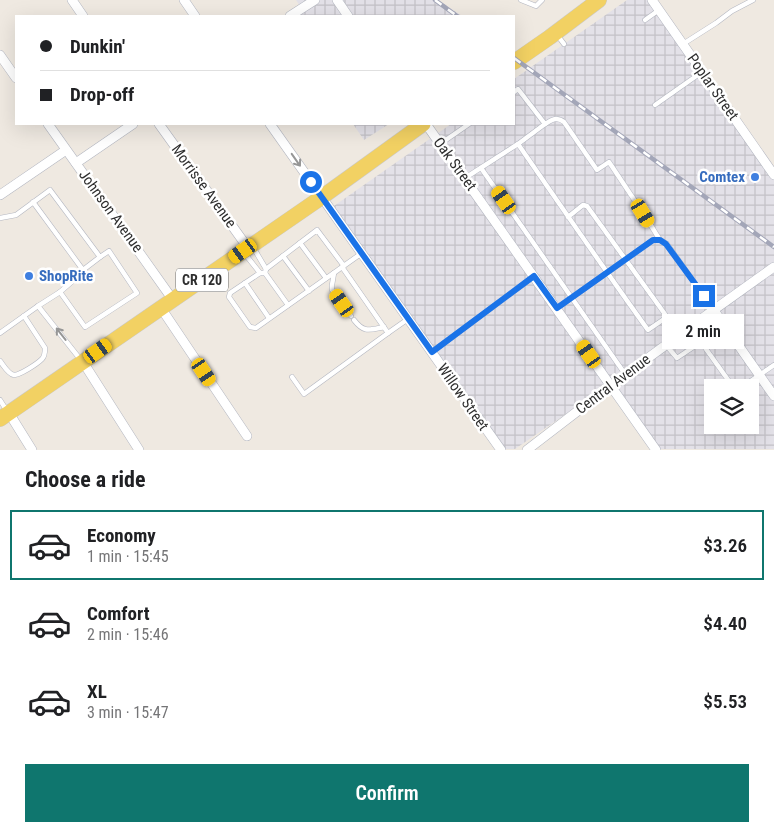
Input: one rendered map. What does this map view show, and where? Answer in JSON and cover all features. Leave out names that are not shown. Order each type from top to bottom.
[{"type":"main road","points":[[515,61],[560,38],[597,0]]},
{"type":"main road","name":"CR 120","points":[[4,416],[424,125]]},
{"type":"street","points":[[72,0],[82,15]]},
{"type":"street","points":[[184,0],[194,15]]},
{"type":"street","points":[[292,15],[315,0]]},
{"type":"street","points":[[337,0],[347,15]]},
{"type":"street","name":"Poplar Street","points":[[652,0],[774,175]]},
{"type":"street","points":[[0,55],[15,77]]},
{"type":"street","name":"Johnson Avenue","points":[[49,125],[76,163],[167,304],[247,436]]},
{"type":"street","points":[[76,163],[132,125]]},
{"type":"street","name":"Morrisse Avenue","points":[[160,125],[248,248]]},
{"type":"street","name":"Willow Street","points":[[271,125],[501,450]]},
{"type":"street","name":"Oak Street","points":[[426,125],[656,449]]},
{"type":"street","points":[[0,195],[66,150]]},
{"type":"street","name":"Central Avenue","points":[[526,450],[611,384],[774,267]]},
{"type":"street","points":[[713,309],[774,396]]},
{"type":"street","points":[[83,362],[139,450]]},
{"type":"street","points":[[4,416],[32,450]]},
{"type":"lane","points":[[521,0],[536,6],[542,0]]},
{"type":"lane","points":[[683,44],[732,11],[753,0]]},
{"type":"lane","points":[[645,20],[659,10]]},
{"type":"lane","points":[[655,105],[702,72]]},
{"type":"lane","points":[[515,91],[518,89],[545,124]]},
{"type":"lane","points":[[465,178],[545,124],[555,118],[560,119],[597,170],[609,162],[660,240],[666,244],[713,309]]},
{"type":"lane","points":[[440,144],[468,125]]},
{"type":"lane","points":[[518,144],[568,217],[607,273],[648,330],[667,317],[587,206],[583,205],[568,217]]},
{"type":"lane","points":[[481,168],[625,374]]},
{"type":"lane","points":[[0,218],[16,215],[50,190],[100,256]]},
{"type":"lane","points":[[33,202],[83,270]]},
{"type":"lane","points":[[362,253],[343,266],[334,273],[269,318],[256,328],[250,327],[229,297],[230,292],[264,272],[317,230],[343,266],[388,333]]},
{"type":"lane","points":[[557,308],[653,240],[660,240]]},
{"type":"lane","points":[[300,243],[326,278]]},
{"type":"lane","points":[[248,248],[288,305]]},
{"type":"lane","points":[[248,248],[264,272]]},
{"type":"lane","points":[[0,333],[60,292],[83,270],[109,251],[137,292],[85,327],[60,292]]},
{"type":"lane","points":[[283,256],[309,290]]},
{"type":"lane","points":[[334,273],[332,290],[359,327],[363,330],[384,327]]},
{"type":"lane","points":[[432,352],[534,276]]},
{"type":"lane","points":[[245,282],[269,318]]},
{"type":"lane","points":[[38,306],[83,362]]},
{"type":"lane","points":[[0,361],[9,373],[14,375],[21,373],[43,358],[45,348],[24,316]]},
{"type":"lane","points":[[292,377],[304,394],[408,319]]},
{"type":"lane","points":[[666,344],[677,358],[701,342],[731,384],[736,387],[742,387],[774,365]]},
{"type":"lane","points":[[0,400],[4,416]]},
{"type":"shaded area","points":[[296,0],[438,0],[460,15],[293,15],[302,9]]},
{"type":"shaded area","points":[[627,0],[654,0],[774,168],[774,449],[657,449],[608,385],[515,449],[503,449],[331,208],[450,125],[515,125],[515,78]]},
{"type":"shaded area","points":[[354,125],[387,125],[364,140]]},
{"type":"railway","points":[[435,0],[456,15]]},
{"type":"railway","points":[[515,59],[774,247]]},
{"type":"place","name":"Comtex","points":[[755,177]]},
{"type":"place","name":"ShopRite","points":[[29,276]]},
{"type":"route","points":[[311,182],[432,352],[534,276],[557,308],[653,240],[660,240],[666,244],[704,296]]}]
